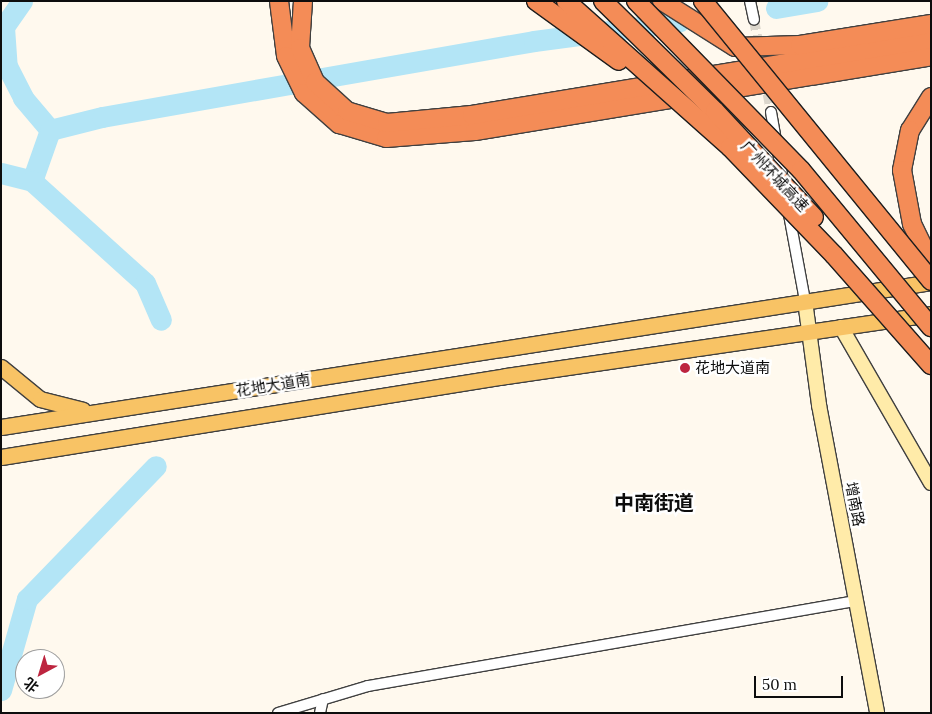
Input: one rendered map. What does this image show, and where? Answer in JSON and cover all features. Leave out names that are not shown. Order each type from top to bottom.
[{"type":"highway","points":[[279,1],[286,56],[304,93],[339,124],[386,138],[475,131],[931,56]]},
{"type":"highway","points":[[303,1],[300,48],[315,82],[347,111],[387,123],[472,115],[931,39]]},
{"type":"highway","points":[[536,1],[590,38],[741,158]]},
{"type":"highway","points":[[566,1],[741,158],[834,255],[931,365]]},
{"type":"highway","name":"广州环城高速","points":[[603,1],[793,194],[931,365]]},
{"type":"highway","name":"广州环城高速","points":[[636,1],[802,170],[931,327]]},
{"type":"highway","points":[[662,1],[735,47],[800,45],[931,24]]},
{"type":"highway","points":[[703,1],[931,282]]},
{"type":"highway","points":[[931,97],[910,130],[902,170],[912,224],[931,263]]},
{"type":"main road","name":"花地大道南","points":[[1,427],[931,282]]},
{"type":"main road","name":"花地大道南","points":[[1,457],[931,314]]},
{"type":"main road","points":[[1,367],[40,399],[74,410],[104,411]]},
{"type":"street","points":[[750,1],[754,20]]},
{"type":"street","points":[[770,112],[805,301]]},
{"type":"street","name":"增南路","points":[[805,301],[808,332],[877,713]]},
{"type":"street","points":[[841,327],[931,483]]},
{"type":"street","points":[[278,713],[368,686],[857,601]]},
{"type":"street","points":[[320,713],[323,699]]},
{"type":"waterway","points":[[22,1],[4,27],[7,66],[23,98],[50,130],[32,181]]},
{"type":"waterway","points":[[776,8],[817,1]]},
{"type":"waterway","points":[[322,78],[534,41],[679,22]]},
{"type":"waterway","points":[[50,130],[102,117],[290,84]]},
{"type":"waterway","points":[[1,173],[32,181],[145,283],[161,320]]},
{"type":"waterway","points":[[1,690],[27,599],[156,466]]},
{"type":"tunnel","points":[[754,20],[771,112]]},
{"type":"place","name":"花地大道南","points":[[685,368]]},
{"type":"district","name":"中南街道","points":[[654,502]]}]
